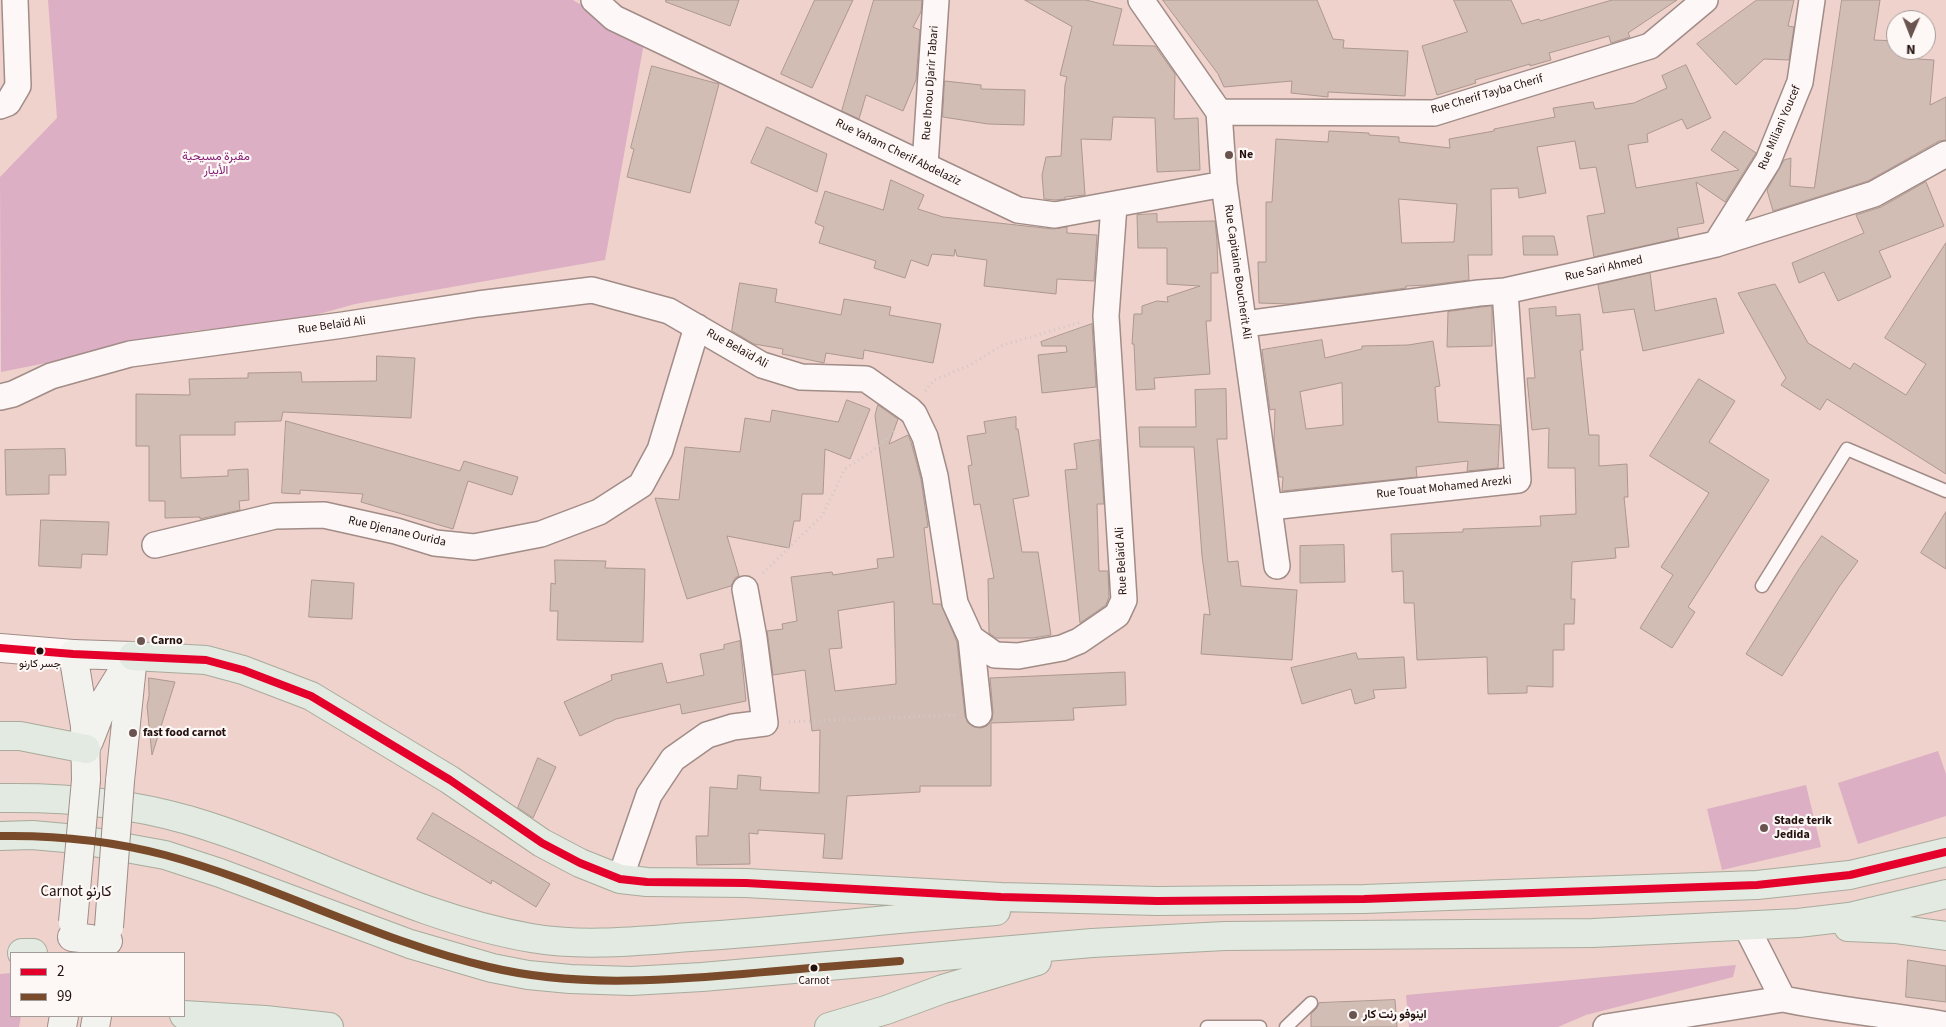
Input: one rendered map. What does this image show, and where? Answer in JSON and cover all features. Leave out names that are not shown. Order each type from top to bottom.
[{"type":"highway","points":[[133,656],[206,660],[243,670],[311,696],[450,780],[542,843],[580,863],[620,879],[647,882],[746,883],[1001,897],[1157,901],[1364,899],[1757,886],[1850,875],[1946,852]]},
{"type":"highway","points":[[0,736],[20,736],[86,749]]},
{"type":"highway","points":[[0,798],[86,801],[134,808],[187,820],[272,850],[464,923],[541,939],[614,942],[979,912],[1157,901]]},
{"type":"highway","points":[[0,836],[32,835],[77,839],[165,855],[220,873],[370,930],[453,958],[492,968],[528,975],[570,979],[631,981],[702,977],[1092,943],[1200,937],[1593,933],[1798,923],[1849,917],[1946,894]]},
{"type":"highway","points":[[1746,926],[1878,928],[1946,936]]},
{"type":"highway","points":[[829,1027],[1032,962],[1114,948],[1200,937]]},
{"type":"highway","points":[[184,1020],[265,1020],[329,1027]]},
{"type":"main road","points":[[74,654],[133,656],[121,769],[107,940],[72,937],[86,780],[86,749],[82,698],[74,654]]},
{"type":"main road","points":[[86,749],[105,700],[133,656]]},
{"type":"main road","points":[[86,749],[121,769]]},
{"type":"street","points":[[0,106],[8,103],[18,86],[15,0]]},
{"type":"street","name":"Rue Yaham Cherif Abdelaziz","points":[[594,0],[614,18],[925,165],[987,197],[1018,210],[1055,215],[1224,184]]},
{"type":"street","name":"Rue Ibnou Djarir Tabari","points":[[925,165],[936,0]]},
{"type":"street","points":[[1141,0],[1219,112]]},
{"type":"street","name":"Rue Cherif Tayba Cherif","points":[[1219,112],[1434,113],[1650,46],[1705,0]]},
{"type":"street","name":"Rue Miliani Youcef","points":[[1716,244],[1768,161],[1800,82],[1812,0]]},
{"type":"street","name":"Rue Capitaine Boucherit Ali","points":[[1219,112],[1224,184],[1245,324],[1277,566]]},
{"type":"street","name":"Rue Sari Ahmed","points":[[1245,324],[1505,291],[1716,244],[1874,194],[1946,154]]},
{"type":"street","name":"Rue Belaïd Ali","points":[[0,398],[51,376],[130,354],[343,325],[478,304],[592,290],[669,311],[762,365],[801,377],[866,379],[914,414],[925,437],[935,476],[955,602],[971,638],[995,655],[1018,656],[1062,648],[1079,641],[1117,615],[1124,600],[1106,316],[1114,205]]},
{"type":"street","name":"Rue Touat Mohamed Arezki","points":[[1270,508],[1518,480],[1505,291]]},
{"type":"street","name":"Rue Djenane Ourida","points":[[155,545],[275,516],[324,515],[396,531],[435,543],[474,547],[541,534],[599,512],[641,485],[660,450],[697,327]]},
{"type":"street","points":[[620,879],[649,795],[673,759],[707,734],[733,727],[764,723],[754,638],[745,589]]},
{"type":"street","points":[[971,638],[979,714]]},
{"type":"street","points":[[0,648],[74,654]]},
{"type":"street","points":[[1746,926],[1783,999]]},
{"type":"street","points":[[1606,1027],[1783,999],[1946,1025]]},
{"type":"lane","points":[[1762,586],[1847,449],[1946,491]]},
{"type":"lane","points":[[1286,1027],[1311,1003]]},
{"type":"lane","points":[[1206,1027],[1260,1027]]},
{"type":"path","points":[[764,723],[979,714]]},
{"type":"green space","name":"مقبرة مسيحية الأبيار","points":[[48,0],[573,0],[644,43],[605,260],[355,304],[290,322],[192,331],[1,372],[0,177],[57,118]]},
{"type":"green space","points":[[1938,751],[1946,774],[1946,816],[1858,844],[1838,783]]},
{"type":"green space","name":"Stade terik Jedida","points":[[1806,785],[1821,847],[1722,870],[1707,809]]},
{"type":"green space","points":[[1736,965],[1733,977],[1586,1015],[1558,1027],[1409,1027],[1406,995]]},
{"type":"green space","points":[[10,973],[10,1017],[21,1017],[19,1027],[0,1027],[0,974]]},
{"type":"building","points":[[666,0],[739,0],[730,26],[666,2]]},
{"type":"building","points":[[815,0],[853,0],[812,88],[781,74]]},
{"type":"building","points":[[874,0],[922,0],[921,12],[913,27],[920,30],[916,80],[903,111],[866,95],[859,119],[842,111]]},
{"type":"building","points":[[1025,0],[1086,0],[1122,9],[1113,45],[1155,46],[1175,74],[1174,119],[1198,118],[1200,170],[1157,172],[1155,118],[1113,117],[1111,140],[1081,139],[1085,195],[1055,200],[1044,199],[1042,175],[1046,157],[1061,156],[1067,77],[1060,75],[1072,27]]},
{"type":"building","points":[[1163,0],[1317,0],[1333,39],[1344,40],[1343,48],[1408,51],[1405,96],[1328,92],[1328,97],[1291,93],[1292,81],[1224,87],[1218,74]]},
{"type":"building","points":[[1454,0],[1511,0],[1522,24],[1539,19],[1540,21],[1612,0],[1677,0],[1628,33],[1630,37],[1611,43],[1609,36],[1549,53],[1551,60],[1475,80],[1476,83],[1437,95],[1422,46],[1467,32]]},
{"type":"building","points":[[1757,0],[1794,0],[1788,26],[1794,27],[1789,60],[1764,59],[1736,85],[1697,44]]},
{"type":"building","points":[[1842,0],[1880,0],[1874,40],[1886,41],[1886,60],[1934,60],[1930,105],[1946,97],[1946,140],[1939,141],[1868,181],[1773,211],[1767,190],[1784,160],[1791,158],[1790,186],[1814,188]]},
{"type":"building","points":[[1686,65],[1711,118],[1687,129],[1682,119],[1647,134],[1648,142],[1628,145],[1636,188],[1739,170],[1711,150],[1724,131],[1756,153],[1725,202],[1696,182],[1704,223],[1677,228],[1679,238],[1594,257],[1587,216],[1605,213],[1596,167],[1580,169],[1575,141],[1537,147],[1546,193],[1519,198],[1518,188],[1491,189],[1492,255],[1468,255],[1469,280],[1406,286],[1406,288],[1290,304],[1259,303],[1258,262],[1266,262],[1266,202],[1272,202],[1276,139],[1328,142],[1329,131],[1369,133],[1369,135],[1399,137],[1399,142],[1450,148],[1449,139],[1555,117],[1553,108],[1593,102],[1595,109],[1634,103],[1667,88],[1662,76]],"holes":[[[1399,199],[1457,204],[1454,242],[1402,243]]]},
{"type":"building","points":[[652,66],[719,84],[690,193],[627,177],[634,149],[631,148]]},
{"type":"building","points":[[945,81],[981,85],[981,89],[1025,90],[1024,125],[988,124],[943,117]]},
{"type":"building","points":[[767,127],[827,154],[817,192],[751,163]]},
{"type":"building","points":[[891,180],[924,195],[918,209],[943,217],[1053,229],[1067,227],[1067,233],[1097,235],[1094,281],[1057,279],[1056,294],[984,286],[987,260],[957,256],[955,249],[954,256],[932,254],[928,266],[911,260],[905,278],[874,268],[876,261],[819,243],[824,227],[815,223],[825,191],[883,210]]},
{"type":"building","points":[[1926,182],[1944,226],[1879,251],[1891,277],[1838,301],[1824,272],[1799,283],[1792,263],[1864,233],[1856,215],[1881,207]]},
{"type":"building","points":[[1157,214],[1157,222],[1215,221],[1218,273],[1211,273],[1211,321],[1206,321],[1210,374],[1154,378],[1155,389],[1136,390],[1134,344],[1132,344],[1134,314],[1142,314],[1142,306],[1157,301],[1168,302],[1167,297],[1200,286],[1167,284],[1167,248],[1138,248],[1137,215]]},
{"type":"building","points":[[1523,236],[1554,236],[1558,255],[1524,255]]},
{"type":"building","points":[[1946,243],[1946,474],[1827,399],[1820,410],[1781,385],[1786,378],[1738,293],[1775,284],[1808,343],[1850,369],[1854,363],[1906,395],[1926,364],[1885,338]]},
{"type":"building","points":[[1650,273],[1655,311],[1716,298],[1724,333],[1643,351],[1634,309],[1603,313],[1598,285]]},
{"type":"building","points":[[740,283],[777,289],[775,302],[841,315],[844,299],[891,307],[889,315],[941,324],[933,363],[864,350],[863,359],[826,353],[824,363],[782,354],[783,349],[754,344],[732,331]]},
{"type":"building","points":[[1492,306],[1492,346],[1447,347],[1448,312]]},
{"type":"building","points":[[1556,307],[1556,316],[1580,314],[1583,350],[1580,350],[1589,435],[1599,435],[1599,466],[1627,464],[1628,497],[1624,497],[1629,547],[1615,548],[1616,558],[1572,562],[1571,599],[1575,599],[1574,624],[1564,624],[1564,650],[1553,650],[1553,687],[1527,686],[1527,693],[1488,694],[1487,657],[1417,660],[1414,603],[1404,603],[1403,571],[1392,572],[1391,534],[1463,532],[1463,529],[1541,526],[1540,516],[1576,514],[1575,468],[1548,468],[1549,428],[1532,430],[1527,378],[1535,378],[1529,309]]},
{"type":"building","points":[[1092,324],[1096,387],[1042,393],[1038,355],[1067,352],[1066,346],[1042,346],[1041,342]]},
{"type":"building","points":[[1322,340],[1325,358],[1362,349],[1362,346],[1408,345],[1433,341],[1440,386],[1435,387],[1438,422],[1500,425],[1498,468],[1467,471],[1468,461],[1416,467],[1417,477],[1282,491],[1283,477],[1279,477],[1274,442],[1275,409],[1270,410],[1262,350]],"holes":[[[1342,383],[1343,425],[1306,429],[1300,392]]]},
{"type":"building","points":[[377,356],[415,358],[411,418],[283,412],[281,421],[235,422],[235,435],[180,435],[181,478],[228,476],[228,470],[248,469],[249,500],[239,501],[240,510],[200,519],[200,517],[165,518],[165,501],[149,501],[149,446],[136,446],[136,394],[190,395],[189,379],[248,378],[248,373],[301,372],[302,382],[376,381]]},
{"type":"building","points":[[1699,379],[1735,401],[1709,442],[1769,480],[1688,607],[1695,612],[1672,648],[1640,628],[1673,575],[1661,567],[1709,493],[1650,456]]},
{"type":"building","points":[[1226,389],[1227,439],[1217,439],[1228,562],[1238,561],[1241,586],[1297,590],[1292,660],[1201,654],[1204,614],[1210,615],[1202,556],[1194,447],[1140,447],[1139,427],[1196,427],[1195,390]]},
{"type":"building","points":[[847,400],[870,409],[850,459],[825,449],[823,494],[802,494],[800,521],[794,521],[789,548],[727,536],[739,576],[735,578],[731,586],[687,599],[655,498],[679,500],[685,447],[740,452],[745,418],[770,422],[772,410],[838,422]]},
{"type":"building","points":[[878,405],[898,419],[889,444],[908,435],[911,442],[921,479],[928,527],[924,528],[933,604],[941,604],[957,642],[965,716],[968,723],[974,727],[981,728],[987,726],[992,720],[990,678],[1125,672],[1126,705],[1073,708],[1074,720],[991,723],[991,786],[920,786],[920,792],[847,796],[842,859],[823,858],[825,834],[758,830],[758,834],[749,833],[750,864],[697,865],[696,836],[708,836],[710,787],[737,789],[738,775],[761,777],[760,790],[819,793],[820,730],[812,731],[805,670],[773,675],[767,631],[783,629],[782,624],[797,621],[791,577],[832,572],[833,575],[878,568],[877,559],[894,557],[875,416]],"holes":[[[894,602],[896,684],[835,691],[829,649],[842,648],[838,611]]]},
{"type":"building","points":[[1016,417],[1016,429],[1018,429],[1029,496],[1013,499],[1022,552],[1038,552],[1051,635],[1033,638],[996,638],[989,633],[988,579],[994,578],[980,504],[974,505],[968,466],[972,465],[967,436],[986,433],[984,422]]},
{"type":"building","points":[[286,421],[460,471],[464,461],[518,477],[512,495],[468,481],[453,529],[361,502],[363,494],[300,490],[300,494],[282,493]]},
{"type":"building","points":[[1099,440],[1104,504],[1097,504],[1099,571],[1108,571],[1109,597],[1106,605],[1080,623],[1065,470],[1077,469],[1074,444]]},
{"type":"building","points":[[65,449],[66,475],[49,475],[49,494],[6,495],[5,450]]},
{"type":"building","points":[[1946,512],[1946,569],[1921,553]]},
{"type":"building","points":[[41,520],[109,522],[107,555],[82,554],[81,568],[39,566]]},
{"type":"building","points":[[1822,536],[1858,561],[1839,587],[1782,676],[1746,654]]},
{"type":"building","points":[[1344,545],[1345,582],[1300,583],[1300,546]]},
{"type":"building","points":[[555,560],[606,561],[605,568],[645,569],[643,642],[557,640],[558,611],[550,611],[551,583],[555,584]]},
{"type":"building","points":[[312,580],[354,583],[352,619],[309,617]]},
{"type":"building","points":[[740,641],[746,701],[682,714],[680,704],[616,719],[580,736],[564,702],[612,680],[611,675],[662,663],[667,683],[704,675],[700,654],[724,649],[724,645]]},
{"type":"building","points":[[1356,653],[1358,659],[1404,657],[1406,688],[1373,690],[1375,698],[1355,704],[1351,689],[1302,704],[1291,668]]},
{"type":"building","points":[[149,678],[175,682],[152,755],[147,706]]},
{"type":"building","points":[[538,758],[556,767],[533,818],[518,808]]},
{"type":"building","points":[[433,813],[550,884],[536,907],[492,880],[491,884],[417,839]]},
{"type":"building","points":[[1908,960],[1946,966],[1946,1002],[1906,997]]},
{"type":"building","name":"اينوفو رنت كار","points":[[1395,1000],[1397,1027],[1311,1027],[1311,1014],[1319,1003]]},
{"type":"transit line","name":"2","points":[[0,648],[73,654],[206,660],[243,670],[311,696],[450,780],[542,843],[580,863],[620,879],[647,882],[746,883],[1001,897],[1157,901],[1364,899],[1757,885],[1850,875],[1946,852]]},
{"type":"transit line","name":"99","points":[[0,836],[83,840],[125,846],[165,855],[247,881],[367,928],[447,956],[489,967],[552,978],[616,981],[711,977],[900,961]]},
{"type":"place","name":"Ne","points":[[1229,155]]},
{"type":"place","name":"Carno","points":[[141,641]]},
{"type":"place","name":"جسر كارنو","points":[[40,651]]},
{"type":"place","name":"fast food carnot","points":[[133,733]]},
{"type":"place","name":"Stade terik Jedida","points":[[1764,828]]},
{"type":"place","name":"Carnot","points":[[814,968]]},
{"type":"place","name":"اينوفو رنت كار","points":[[1353,1015]]},
{"type":"district","name":"Carnot كارنو","points":[[76,893]]}]
